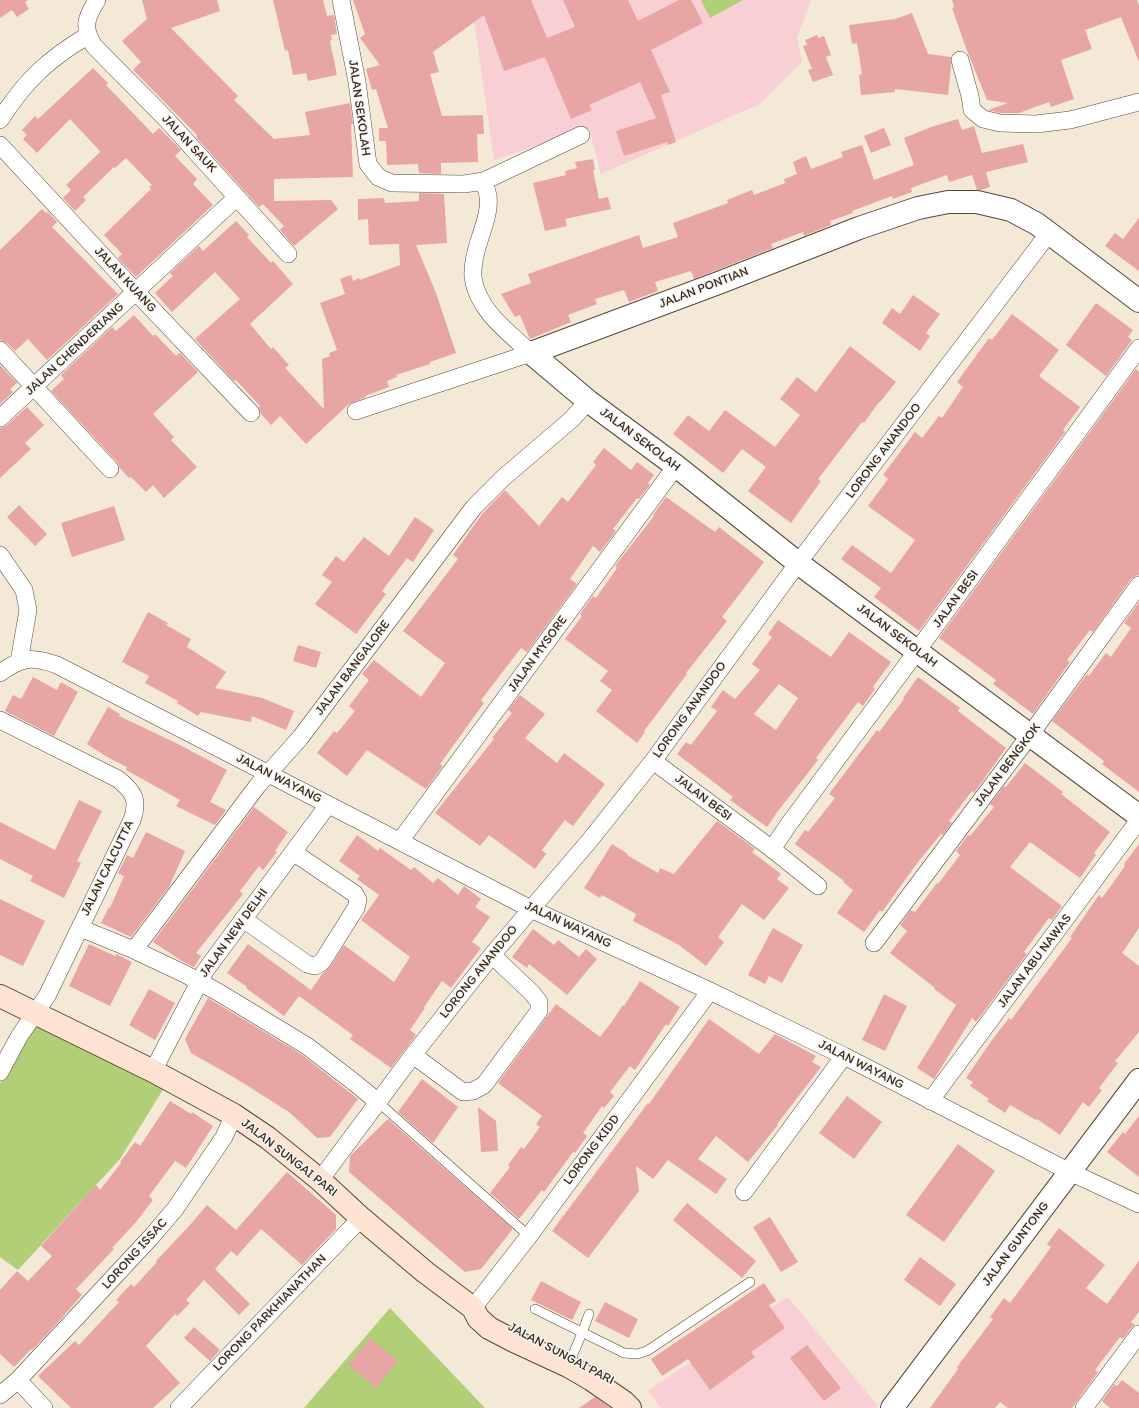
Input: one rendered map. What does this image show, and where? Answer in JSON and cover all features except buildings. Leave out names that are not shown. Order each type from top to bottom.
[{"type":"main road","name":"JALAN SUNGAI PARI","points":[[0,996],[152,1071],[234,1115],[268,1138],[320,1180],[361,1218],[425,1272],[473,1308],[484,1309],[519,1334],[570,1362],[620,1385],[646,1408]]},
{"type":"main road","name":"JALAN SUNGAI PARI","points":[[570,1362],[630,1408]]},
{"type":"street","points":[[0,120],[23,87],[42,67],[67,48],[87,36],[86,27],[89,14],[97,0]]},
{"type":"street","name":"JALAN SEKOLAH","points":[[341,0],[357,82],[368,164],[378,177],[392,183],[464,184],[484,181],[488,196],[488,207],[475,253],[473,276],[477,291],[485,305],[500,325],[588,401],[676,466],[798,563],[1139,816]]},
{"type":"street","name":"JALAN SAUK","points":[[87,36],[94,46],[168,122],[288,254]]},
{"type":"street","points":[[960,60],[970,96],[972,110],[983,119],[1000,123],[1043,123],[1070,120],[1139,102]]},
{"type":"street","points":[[484,181],[581,135]]},
{"type":"street","name":"JALAN KUANG","points":[[0,145],[136,292],[251,413]]},
{"type":"street","name":"JALAN CHENDERIANG","points":[[0,418],[237,197]]},
{"type":"street","name":"JALAN PONTIAN","points":[[356,411],[532,353],[714,285],[859,228],[918,208],[948,202],[977,202],[1011,210],[1049,233],[1139,301]]},
{"type":"street","name":"LORONG ANANDOO","points":[[320,1180],[413,1055],[492,955],[590,840],[653,760],[798,563],[1049,233]]},
{"type":"street","name":"JALAN BESI","points":[[772,849],[1139,348]]},
{"type":"street","points":[[0,350],[110,469]]},
{"type":"street","name":"JALAN BANGALORE","points":[[134,950],[268,773],[300,738],[474,507],[503,478],[572,419],[588,401]]},
{"type":"street","name":"JALAN MYSORE","points":[[400,841],[676,466]]},
{"type":"street","points":[[0,555],[24,590],[28,610],[19,662]]},
{"type":"street","name":"JALAN BENGKOK","points":[[874,943],[1030,735],[1139,585]]},
{"type":"street","name":"JALAN WAYANG","points":[[0,672],[28,659],[41,659],[57,665],[531,909],[710,991],[844,1056],[1070,1172],[1139,1204]]},
{"type":"street","name":"JALAN CALCUTTA","points":[[0,720],[118,779],[129,788],[135,798],[136,809],[47,996],[20,1035],[0,1072]]},
{"type":"street","name":"JALAN BESI","points":[[653,760],[772,849],[818,886]]},
{"type":"street","name":"JALAN NEW DELHI","points":[[152,1071],[199,981],[328,805]]},
{"type":"street","name":"JALAN ABU NAWAS","points":[[930,1101],[1139,820]]},
{"type":"street","points":[[243,919],[307,964],[315,966],[322,962],[356,908],[358,900],[355,894],[293,852]]},
{"type":"street","points":[[80,928],[134,950],[199,981],[262,1017],[307,1046],[378,1102]]},
{"type":"street","points":[[413,1055],[463,1092],[473,1091],[484,1085],[539,1011],[539,1002],[532,993],[492,955]]},
{"type":"street","name":"LORONG KIDD","points":[[473,1308],[529,1236],[710,991]]},
{"type":"street","points":[[744,1192],[844,1056]]},
{"type":"street","name":"JALAN GUNTONG","points":[[892,1408],[1139,1080]]},
{"type":"street","name":"LORONG ISSAC","points":[[0,1395],[18,1380],[152,1236],[175,1209],[224,1137],[234,1115]]},
{"type":"street","name":"LORONG PARKHIANATHAN","points":[[179,1408],[361,1218]]},
{"type":"street","points":[[1084,1408],[1139,1334]]},
{"type":"street","points":[[18,1380],[44,1408]]},
{"type":"lane","points":[[378,1102],[529,1236]]},
{"type":"lane","points":[[535,1309],[624,1353],[637,1354],[647,1351],[750,1282]]},
{"type":"lane","points":[[570,1362],[589,1314]]},
{"type":"shaded area","points":[[471,0],[811,0],[797,38],[802,62],[760,104],[601,174],[589,128],[494,160]]},
{"type":"shaded area","points":[[788,1297],[878,1406],[875,1408],[661,1408],[648,1391]]},
{"type":"green space","points":[[701,0],[743,0],[710,18]]},
{"type":"green space","points":[[36,1024],[164,1088],[120,1159],[18,1270],[0,1257],[0,1083]]},
{"type":"green space","points":[[390,1308],[485,1408],[304,1408]]}]
